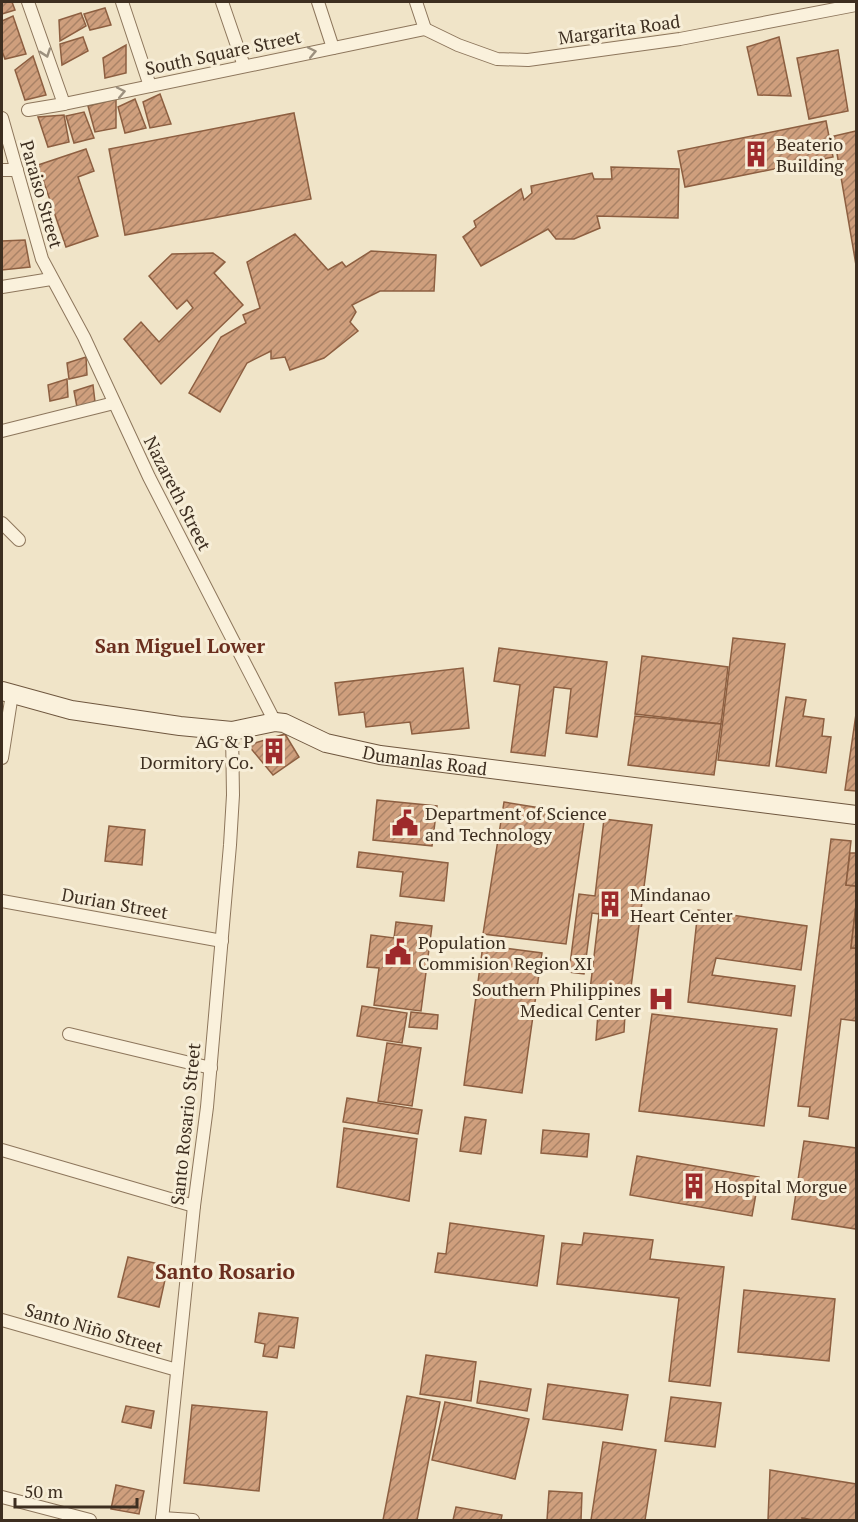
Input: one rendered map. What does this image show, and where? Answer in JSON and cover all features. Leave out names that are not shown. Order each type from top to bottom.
[{"type":"main road","points":[[7,693],[71,710],[180,726],[232,731],[275,722]]},
{"type":"main road","name":"Dumanlas Road","points":[[275,722],[284,723],[326,743],[380,755],[856,815]]},
{"type":"street","points":[[28,2],[64,104]]},
{"type":"street","points":[[122,2],[150,86]]},
{"type":"street","points":[[222,2],[244,66]]},
{"type":"street","points":[[318,2],[333,48]]},
{"type":"street","points":[[416,2],[425,29]]},
{"type":"street","name":"Margarita Road","points":[[425,29],[458,45],[497,58],[528,60],[680,39],[856,5]]},
{"type":"street","name":"South Square Street","points":[[28,110],[425,29]]},
{"type":"street","name":"Paraiso Street","points":[[2,118],[36,240],[51,279]]},
{"type":"street","points":[[2,170],[17,170]]},
{"type":"street","points":[[2,286],[51,279]]},
{"type":"street","name":"Nazareth Street","points":[[51,279],[84,337],[149,477],[275,722]]},
{"type":"street","points":[[2,430],[114,403]]},
{"type":"street","points":[[2,524],[19,540]]},
{"type":"street","points":[[2,758],[7,693]]},
{"type":"street","name":"Santo Rosario Street","points":[[162,1519],[194,1206],[211,1068],[231,825],[232,731]]},
{"type":"street","name":"Durian Street","points":[[2,901],[222,941]]},
{"type":"street","points":[[69,1034],[211,1068]]},
{"type":"street","points":[[2,1150],[194,1206]]},
{"type":"street","name":"Santo Niño Street","points":[[2,1320],[177,1370]]},
{"type":"street","points":[[2,1497],[90,1521]]},
{"type":"street","points":[[162,1519],[193,1521]]},
{"type":"building","points":[[2,2],[12,2],[15,10],[2,14]]},
{"type":"building","points":[[105,8],[111,25],[90,30],[84,14]]},
{"type":"building","points":[[81,13],[86,26],[60,41],[59,20]]},
{"type":"building","points":[[13,16],[26,54],[5,59],[2,51],[2,21]]},
{"type":"building","points":[[83,37],[88,51],[62,65],[60,44]]},
{"type":"building","points":[[779,37],[791,96],[758,95],[747,47]]},
{"type":"building","points":[[126,45],[126,73],[105,78],[103,58]]},
{"type":"building","points":[[838,50],[848,111],[809,119],[797,58]]},
{"type":"building","points":[[33,56],[46,95],[25,100],[15,70]]},
{"type":"building","points":[[160,94],[171,124],[150,128],[143,102]]},
{"type":"building","points":[[116,99],[116,128],[95,132],[88,106]]},
{"type":"building","points":[[135,99],[146,128],[125,133],[118,107]]},
{"type":"building","points":[[84,112],[94,138],[74,143],[66,116]]},
{"type":"building","points":[[294,113],[311,199],[125,235],[109,149]]},
{"type":"building","points":[[64,115],[69,142],[48,147],[38,117]]},
{"type":"building","name":"Beaterio Building","points":[[826,121],[833,157],[685,187],[678,151]]},
{"type":"building","points":[[856,131],[856,265],[834,136]]},
{"type":"building","points":[[86,149],[94,171],[78,177],[98,236],[66,247],[38,165]]},
{"type":"building","points":[[611,167],[679,169],[678,218],[597,216],[600,228],[574,239],[556,239],[548,229],[481,266],[463,237],[476,227],[474,221],[521,189],[524,200],[532,193],[531,186],[592,173],[594,179],[612,179]]},
{"type":"building","points":[[295,234],[328,270],[342,262],[346,267],[371,251],[436,255],[434,291],[380,291],[352,305],[356,312],[350,322],[358,331],[324,358],[290,370],[285,357],[271,359],[271,351],[247,363],[220,412],[189,393],[221,337],[246,323],[243,315],[260,308],[247,262]]},
{"type":"building","points":[[25,240],[30,267],[2,270],[2,241]]},
{"type":"building","points":[[213,253],[225,262],[214,273],[243,305],[161,384],[124,339],[141,322],[159,342],[193,308],[187,300],[177,309],[149,276],[172,254]]},
{"type":"building","points":[[86,357],[87,375],[69,379],[67,363]]},
{"type":"building","points":[[67,379],[68,397],[50,401],[48,385]]},
{"type":"building","points":[[93,385],[95,402],[77,407],[74,391]]},
{"type":"building","points":[[733,638],[785,644],[769,766],[718,760]]},
{"type":"building","points":[[499,648],[607,662],[597,737],[566,733],[571,689],[554,687],[545,756],[511,752],[520,685],[494,681]]},
{"type":"building","points":[[642,656],[728,667],[721,724],[635,714]]},
{"type":"building","points":[[463,668],[469,728],[412,734],[410,722],[366,727],[364,712],[339,715],[335,683]]},
{"type":"building","points":[[786,697],[806,700],[803,716],[824,719],[822,736],[831,737],[826,773],[776,766]]},
{"type":"building","points":[[856,714],[856,791],[845,790]]},
{"type":"building","points":[[635,716],[721,724],[714,775],[628,765]]},
{"type":"building","name":"AG & P Dormitory Co.","points":[[285,734],[299,757],[273,775],[248,745]]},
{"type":"building","name":"Department of Science and Technology","points":[[377,800],[437,806],[432,846],[373,840]]},
{"type":"building","points":[[504,802],[585,815],[566,944],[483,934]]},
{"type":"building","name":"Mindanao Heart Center","points":[[604,819],[652,825],[630,995],[590,990],[599,914],[592,913],[584,974],[569,972],[579,894],[595,896]]},
{"type":"building","points":[[109,826],[145,830],[142,865],[105,861]]},
{"type":"building","points":[[831,839],[851,841],[846,885],[856,886],[851,948],[856,948],[856,1021],[841,1019],[828,1119],[809,1116],[810,1107],[798,1106]]},
{"type":"building","points":[[359,852],[448,863],[444,901],[400,896],[403,872],[357,867]]},
{"type":"building","points":[[850,853],[856,853],[856,886],[846,885]]},
{"type":"building","points":[[856,905],[856,948],[851,948]]},
{"type":"building","points":[[698,910],[807,926],[801,970],[716,958],[712,975],[795,986],[791,1016],[688,1002]]},
{"type":"building","name":"Population Commision Region XI","points":[[396,922],[432,926],[421,1011],[374,1005],[379,968],[367,967],[371,935],[394,938]]},
{"type":"building","points":[[483,945],[542,953],[522,1093],[464,1085]]},
{"type":"building","points":[[362,1006],[407,1013],[402,1043],[357,1036]]},
{"type":"building","points":[[411,1012],[438,1015],[437,1029],[409,1027]]},
{"type":"building","points":[[598,1013],[625,1014],[624,1032],[596,1040]]},
{"type":"building","points":[[652,1014],[777,1029],[764,1126],[639,1111]]},
{"type":"building","points":[[387,1043],[421,1048],[412,1106],[378,1101]]},
{"type":"building","points":[[347,1098],[422,1110],[418,1134],[343,1122]]},
{"type":"building","points":[[465,1117],[486,1120],[481,1154],[460,1151]]},
{"type":"building","points":[[344,1128],[417,1139],[409,1201],[337,1187]]},
{"type":"building","points":[[543,1130],[589,1134],[587,1157],[541,1153]]},
{"type":"building","points":[[804,1141],[856,1148],[856,1229],[792,1219]]},
{"type":"building","name":"Hospital Morgue","points":[[637,1156],[759,1177],[752,1216],[630,1195]]},
{"type":"building","points":[[450,1223],[544,1236],[537,1286],[435,1272],[438,1253],[446,1254]]},
{"type":"building","points":[[584,1233],[653,1240],[650,1259],[724,1267],[710,1386],[669,1381],[679,1298],[557,1284],[562,1243],[582,1245]]},
{"type":"building","points":[[128,1257],[168,1266],[159,1307],[118,1297]]},
{"type":"building","points":[[744,1290],[835,1299],[829,1361],[738,1352]]},
{"type":"building","points":[[259,1313],[298,1318],[294,1348],[279,1346],[277,1358],[263,1356],[265,1344],[255,1342]]},
{"type":"building","points":[[426,1355],[476,1362],[471,1401],[420,1394]]},
{"type":"building","points":[[480,1381],[531,1389],[527,1411],[477,1403]]},
{"type":"building","points":[[548,1384],[628,1395],[622,1430],[543,1419]]},
{"type":"building","points":[[407,1396],[440,1402],[417,1520],[383,1520]]},
{"type":"building","points":[[671,1397],[721,1403],[715,1447],[665,1441]]},
{"type":"building","points":[[445,1402],[529,1419],[515,1479],[432,1460]]},
{"type":"building","points":[[192,1405],[267,1412],[259,1491],[184,1483]]},
{"type":"building","points":[[126,1406],[154,1411],[151,1428],[122,1422]]},
{"type":"building","points":[[603,1442],[656,1450],[645,1520],[591,1520]]},
{"type":"building","points":[[770,1470],[856,1484],[856,1520],[802,1518],[802,1520],[768,1520]]},
{"type":"building","points":[[116,1485],[144,1491],[139,1514],[111,1509]]},
{"type":"building","points":[[549,1491],[582,1493],[581,1520],[547,1520]]},
{"type":"building","points":[[456,1507],[502,1515],[501,1520],[453,1520]]},
{"type":"place","name":"Beaterio Building","points":[[756,154]]},
{"type":"place","name":"AG & P Dormitory Co.","points":[[274,751]]},
{"type":"place","name":"Department of Science and Technology","points":[[405,823]]},
{"type":"place","name":"Mindanao Heart Center","points":[[610,904]]},
{"type":"place","name":"Population Commision Region XI","points":[[398,952]]},
{"type":"place","name":"Southern Philippines Medical Center","points":[[661,999]]},
{"type":"place","name":"Hospital Morgue","points":[[694,1186]]},
{"type":"district","name":"San Miguel Lower","points":[[180,645]]},
{"type":"district","name":"Santo Rosario","points":[[225,1271]]}]
